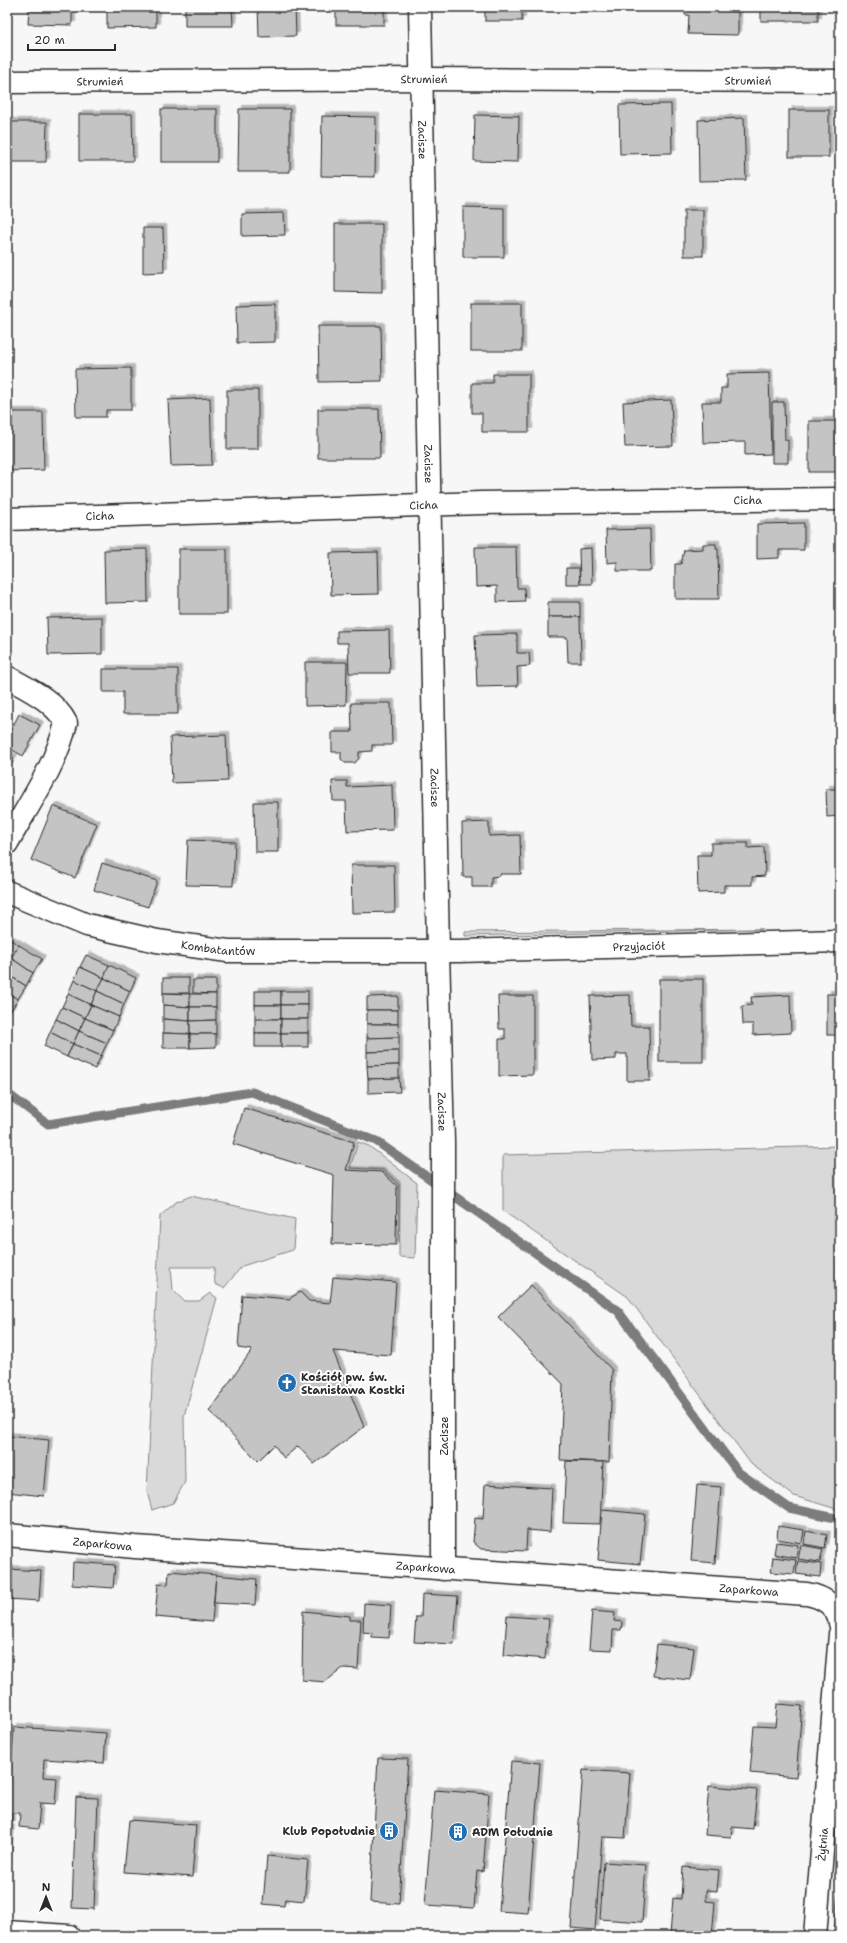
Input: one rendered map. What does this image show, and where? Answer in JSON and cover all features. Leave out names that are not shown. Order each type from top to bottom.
[{"type":"street","name":"Zacisze","points":[[420,7],[443,1142],[443,1569]]},
{"type":"street","name":"Strumień","points":[[7,82],[422,79],[840,82]]},
{"type":"street","name":"Cicha","points":[[7,519],[429,504],[840,499]]},
{"type":"street","points":[[7,677],[50,703],[62,714],[66,723],[62,740],[55,757],[7,843]]},
{"type":"street","name":"Kombatantów","points":[[7,892],[87,925],[157,941],[228,952],[438,952]]},
{"type":"street","name":"Przyjaciół","points":[[438,952],[840,942]]},
{"type":"street","name":"Zaparkowa","points":[[7,1535],[136,1547],[806,1594],[824,1599],[839,1623]]},
{"type":"street","name":"Żytnia","points":[[815,1936],[831,1861],[839,1623]]},
{"type":"street","points":[[7,1932],[69,1936]]},
{"type":"shaded area","points":[[763,929],[465,936],[465,932]]},
{"type":"shaded area","points":[[358,1142],[369,1146],[417,1183],[415,1258],[399,1257],[399,1185],[383,1170],[350,1168]]},
{"type":"shaded area","points":[[840,1146],[840,1510],[794,1496],[751,1464],[628,1297],[503,1211],[503,1155]]},
{"type":"shaded area","points":[[191,1196],[295,1219],[293,1250],[242,1266],[224,1288],[215,1284],[214,1267],[171,1267],[173,1290],[184,1301],[199,1301],[210,1293],[217,1298],[184,1416],[185,1482],[173,1503],[152,1510],[147,1492],[160,1216],[176,1202]]},
{"type":"building","points":[[29,7],[72,7],[72,25],[28,24]]},
{"type":"building","points":[[107,7],[156,7],[156,27],[107,28]]},
{"type":"building","points":[[185,7],[232,7],[233,26],[185,26]]},
{"type":"building","points":[[258,7],[295,7],[296,36],[259,37]]},
{"type":"building","points":[[336,7],[384,7],[384,25],[336,25]]},
{"type":"building","points":[[485,7],[522,7],[522,21],[485,21]]},
{"type":"building","points":[[685,7],[738,7],[738,35],[688,34],[689,15],[685,15]]},
{"type":"building","points":[[761,7],[818,7],[818,21],[761,21]]},
{"type":"building","points":[[835,7],[840,7],[840,12],[835,12]]},
{"type":"building","points":[[671,104],[672,153],[620,154],[619,105]]},
{"type":"building","points":[[161,109],[217,109],[217,162],[161,162]]},
{"type":"building","points":[[239,109],[290,109],[290,172],[238,172]]},
{"type":"building","points":[[789,110],[829,110],[829,157],[789,157]]},
{"type":"building","points":[[79,114],[132,114],[133,161],[79,161]]},
{"type":"building","points":[[475,115],[519,116],[518,162],[474,161]]},
{"type":"building","points":[[322,116],[376,117],[375,177],[321,176]]},
{"type":"building","points":[[744,118],[746,180],[699,181],[698,120]]},
{"type":"building","points":[[7,122],[47,122],[46,162],[7,162]]},
{"type":"building","points":[[463,207],[504,208],[504,257],[463,257]]},
{"type":"building","points":[[684,210],[703,210],[703,256],[684,256]]},
{"type":"building","points":[[284,213],[285,235],[242,236],[242,214]]},
{"type":"building","points":[[335,224],[382,224],[382,293],[335,292]]},
{"type":"building","points":[[143,228],[163,228],[164,272],[143,273]]},
{"type":"building","points":[[471,303],[522,303],[522,351],[471,351]]},
{"type":"building","points":[[275,304],[275,342],[237,343],[236,305]]},
{"type":"building","points":[[318,326],[381,326],[382,381],[319,382]]},
{"type":"building","points":[[131,368],[131,410],[106,410],[106,417],[76,417],[75,369]]},
{"type":"building","points":[[769,373],[771,454],[745,455],[745,442],[703,443],[702,402],[721,402],[721,388],[727,388],[727,374]]},
{"type":"building","points":[[493,374],[529,374],[529,432],[482,432],[482,413],[472,413],[472,383],[493,383]]},
{"type":"building","points":[[227,390],[258,390],[258,449],[227,449]]},
{"type":"building","points":[[210,398],[212,465],[171,466],[168,400]]},
{"type":"building","points":[[671,400],[673,446],[625,447],[623,402]]},
{"type":"building","points":[[772,402],[784,402],[785,440],[788,440],[788,463],[772,463]]},
{"type":"building","points":[[318,409],[379,409],[380,458],[318,458]]},
{"type":"building","points":[[7,412],[43,412],[44,470],[7,471]]},
{"type":"building","points":[[809,421],[840,421],[840,472],[809,472]]},
{"type":"building","points":[[804,523],[804,550],[779,550],[779,558],[757,559],[757,524]]},
{"type":"building","points":[[650,529],[651,571],[617,571],[617,562],[607,563],[606,530]]},
{"type":"building","points":[[703,544],[716,544],[716,549],[718,549],[719,599],[675,599],[675,564],[681,564],[684,550],[703,549]]},
{"type":"building","points":[[475,547],[516,547],[517,588],[524,588],[525,601],[497,602],[497,586],[476,587]]},
{"type":"building","points":[[591,548],[592,584],[580,584],[579,549]]},
{"type":"building","points":[[147,549],[148,602],[105,603],[104,550]]},
{"type":"building","points":[[179,549],[227,549],[227,614],[179,614]]},
{"type":"building","points":[[378,552],[379,594],[331,595],[330,553]]},
{"type":"building","points":[[566,568],[579,568],[580,584],[566,584]]},
{"type":"building","points":[[548,602],[580,602],[580,617],[548,617]]},
{"type":"building","points":[[102,617],[102,654],[48,655],[47,618]]},
{"type":"building","points":[[548,617],[580,617],[581,662],[568,662],[567,637],[548,637]]},
{"type":"building","points":[[389,630],[390,673],[349,673],[348,643],[337,643],[337,631]]},
{"type":"building","points":[[517,634],[517,653],[529,653],[530,666],[517,667],[518,686],[477,687],[475,635]]},
{"type":"building","points":[[305,662],[347,662],[346,705],[305,706]]},
{"type":"building","points":[[103,669],[178,669],[178,714],[123,714],[123,692],[103,692]]},
{"type":"building","points":[[351,703],[391,703],[392,745],[372,745],[372,751],[359,752],[359,758],[355,763],[345,763],[341,759],[341,752],[332,752],[332,732],[352,732]]},
{"type":"building","points":[[19,714],[40,725],[23,756],[7,747],[7,738]]},
{"type":"building","points":[[226,735],[228,781],[172,783],[170,737]]},
{"type":"building","points":[[7,755],[14,758],[7,771]]},
{"type":"building","points":[[332,781],[347,781],[347,787],[392,785],[393,830],[347,831],[346,801],[333,801]]},
{"type":"building","points":[[826,789],[840,789],[840,816],[827,817]]},
{"type":"building","points":[[254,802],[278,802],[278,852],[255,852]]},
{"type":"building","points":[[53,806],[97,824],[75,878],[31,860]]},
{"type":"building","points":[[489,822],[489,836],[520,835],[521,874],[500,874],[500,876],[491,877],[491,887],[472,887],[472,877],[463,877],[462,823]]},
{"type":"building","points":[[188,840],[235,842],[233,886],[186,885]]},
{"type":"building","points":[[711,843],[748,843],[748,848],[764,847],[765,876],[752,877],[752,885],[724,885],[724,892],[698,893],[697,855],[711,855]]},
{"type":"building","points":[[102,863],[157,881],[148,907],[94,890]]},
{"type":"building","points":[[351,865],[394,865],[395,912],[352,913]]},
{"type":"building","points":[[7,938],[19,945],[11,958],[7,956]]},
{"type":"building","points":[[19,945],[42,959],[33,973],[11,958]]},
{"type":"building","points":[[86,955],[109,965],[104,978],[80,967]]},
{"type":"building","points":[[11,958],[33,973],[26,986],[7,974],[7,964]]},
{"type":"building","points":[[109,965],[136,978],[130,991],[104,978]]},
{"type":"building","points":[[80,967],[104,978],[97,991],[74,980]]},
{"type":"building","points":[[7,974],[26,986],[18,999],[7,993]]},
{"type":"building","points":[[104,978],[130,991],[124,1004],[97,991]]},
{"type":"building","points":[[163,978],[189,978],[189,993],[163,993]]},
{"type":"building","points":[[659,979],[703,979],[703,1062],[659,1062]]},
{"type":"building","points":[[74,980],[97,991],[91,1005],[68,994]]},
{"type":"building","points":[[193,980],[216,980],[216,994],[193,993]]},
{"type":"building","points":[[97,991],[124,1004],[119,1017],[91,1005]]},
{"type":"building","points":[[255,991],[281,991],[281,1005],[255,1005]]},
{"type":"building","points":[[281,991],[308,991],[308,1005],[281,1005]]},
{"type":"building","points":[[7,993],[18,999],[10,1012],[7,1011]]},
{"type":"building","points":[[163,993],[190,994],[190,1007],[163,1005]]},
{"type":"building","points":[[68,994],[91,1005],[85,1018],[62,1007]]},
{"type":"building","points":[[190,994],[216,994],[216,1007],[190,1007]]},
{"type":"building","points":[[827,994],[840,994],[840,1035],[827,1035]]},
{"type":"building","points":[[630,995],[631,1026],[649,1026],[650,1081],[627,1081],[627,1054],[616,1054],[616,1059],[592,1060],[590,996]]},
{"type":"building","points":[[790,995],[791,1033],[753,1035],[753,1024],[743,1024],[742,1006],[752,1005],[751,997]]},
{"type":"building","points":[[398,996],[398,1010],[367,1010],[367,997]]},
{"type":"building","points":[[498,996],[533,996],[533,1075],[499,1076],[499,1039],[505,1039],[505,1029],[499,1029]]},
{"type":"building","points":[[91,1005],[119,1017],[113,1030],[85,1018]]},
{"type":"building","points":[[163,1005],[190,1007],[190,1021],[163,1019]]},
{"type":"building","points":[[255,1005],[281,1005],[281,1019],[255,1019]]},
{"type":"building","points":[[281,1005],[308,1005],[308,1019],[281,1019]]},
{"type":"building","points":[[62,1007],[85,1018],[79,1031],[56,1019]]},
{"type":"building","points":[[190,1007],[216,1007],[216,1020],[190,1021]]},
{"type":"building","points":[[367,1010],[398,1010],[398,1024],[367,1024]]},
{"type":"building","points":[[85,1018],[113,1030],[107,1043],[79,1031]]},
{"type":"building","points":[[56,1019],[79,1031],[73,1044],[50,1032]]},
{"type":"building","points":[[163,1019],[190,1021],[190,1034],[163,1033]]},
{"type":"building","points":[[255,1019],[281,1019],[281,1033],[255,1033]]},
{"type":"building","points":[[281,1019],[308,1019],[308,1033],[281,1033]]},
{"type":"building","points":[[216,1020],[216,1034],[190,1034],[190,1021]]},
{"type":"building","points":[[367,1024],[398,1024],[399,1037],[367,1038]]},
{"type":"building","points":[[79,1031],[107,1043],[101,1056],[73,1044]]},
{"type":"building","points":[[50,1032],[73,1044],[67,1057],[44,1046]]},
{"type":"building","points":[[163,1033],[190,1034],[190,1048],[163,1048]]},
{"type":"building","points":[[255,1033],[281,1033],[281,1047],[255,1047]]},
{"type":"building","points":[[281,1033],[308,1033],[308,1047],[281,1047]]},
{"type":"building","points":[[190,1034],[216,1034],[216,1047],[190,1048]]},
{"type":"building","points":[[399,1037],[399,1051],[367,1052],[367,1038]]},
{"type":"building","points":[[73,1044],[101,1056],[95,1069],[67,1057]]},
{"type":"building","points":[[399,1051],[399,1065],[367,1066],[367,1052]]},
{"type":"building","points":[[399,1065],[399,1078],[368,1079],[367,1066]]},
{"type":"building","points":[[399,1078],[400,1092],[368,1093],[368,1079]]},
{"type":"building","points":[[244,1108],[354,1142],[346,1170],[382,1172],[397,1186],[396,1245],[332,1244],[334,1175],[233,1144]]},
{"type":"building","name":"Kościół pw. św. Stanisława Kostki","points":[[333,1277],[396,1282],[391,1355],[333,1351],[364,1427],[314,1464],[298,1446],[284,1458],[274,1445],[258,1461],[209,1411],[252,1350],[238,1348],[242,1295],[289,1299],[300,1292],[309,1301],[330,1303]]},
{"type":"building","points":[[531,1285],[612,1370],[609,1462],[560,1460],[563,1384],[498,1317]]},
{"type":"building","points":[[7,1436],[49,1440],[44,1496],[7,1492]]},
{"type":"building","points":[[566,1461],[603,1462],[600,1524],[563,1523]]},
{"type":"building","points":[[485,1484],[552,1488],[550,1532],[527,1530],[526,1551],[481,1549],[473,1542],[475,1518],[483,1519]]},
{"type":"building","points":[[697,1485],[721,1487],[715,1563],[691,1561]]},
{"type":"building","points":[[602,1510],[645,1514],[640,1564],[598,1560]]},
{"type":"building","points":[[778,1526],[804,1530],[802,1543],[777,1539]]},
{"type":"building","points":[[806,1531],[827,1535],[825,1548],[804,1544]]},
{"type":"building","points":[[776,1542],[798,1545],[796,1558],[774,1554]]},
{"type":"building","points":[[801,1545],[823,1549],[820,1562],[798,1559]]},
{"type":"building","points":[[773,1557],[796,1560],[794,1574],[771,1572]]},
{"type":"building","points":[[798,1561],[821,1564],[820,1577],[796,1574]]},
{"type":"building","points":[[73,1562],[115,1565],[113,1588],[72,1585]]},
{"type":"building","points":[[7,1569],[41,1571],[39,1601],[7,1599]]},
{"type":"building","points":[[169,1571],[216,1575],[212,1622],[155,1617],[158,1584],[168,1585]]},
{"type":"building","points":[[216,1575],[257,1579],[255,1605],[214,1603]]},
{"type":"building","points":[[422,1594],[458,1596],[454,1644],[414,1642],[416,1617],[421,1617]]},
{"type":"building","points":[[364,1603],[391,1605],[389,1638],[372,1637],[372,1633],[363,1632]]},
{"type":"building","points":[[303,1611],[350,1616],[350,1620],[361,1620],[358,1669],[343,1668],[325,1682],[302,1680]]},
{"type":"building","points":[[592,1611],[615,1613],[614,1621],[622,1622],[621,1630],[613,1630],[612,1650],[589,1649]]},
{"type":"building","points":[[507,1616],[549,1619],[545,1659],[504,1655]]},
{"type":"building","points":[[657,1644],[694,1648],[690,1680],[653,1676]]},
{"type":"building","points":[[777,1704],[802,1706],[796,1777],[750,1773],[754,1726],[775,1727]]},
{"type":"building","points":[[14,1727],[106,1733],[104,1763],[44,1759],[43,1777],[57,1778],[55,1804],[40,1803],[38,1829],[19,1827],[20,1813],[11,1813],[11,1825],[7,1824],[7,1797],[9,1797]]},
{"type":"building","name":"Klub Popołudnie","points":[[378,1758],[408,1759],[399,1904],[370,1902]]},
{"type":"building","points":[[511,1761],[540,1763],[528,1913],[499,1911]]},
{"type":"building","points":[[583,1770],[630,1773],[625,1838],[602,1837],[595,1930],[571,1928]]},
{"type":"building","points":[[709,1786],[757,1790],[753,1829],[732,1827],[731,1837],[705,1835]]},
{"type":"building","name":"ADM Południe","points":[[434,1790],[489,1794],[483,1872],[477,1871],[474,1908],[425,1905]]},
{"type":"building","points":[[76,1797],[98,1798],[94,1909],[72,1908]]},
{"type":"building","points":[[129,1820],[196,1825],[192,1877],[124,1872]]},
{"type":"building","points":[[7,1828],[11,1828],[7,1866]]},
{"type":"building","points":[[267,1856],[308,1860],[304,1901],[285,1899],[284,1906],[263,1904]]},
{"type":"building","points":[[604,1862],[646,1865],[642,1922],[600,1919]]},
{"type":"building","points":[[683,1867],[719,1870],[717,1891],[706,1890],[706,1901],[715,1902],[712,1936],[670,1935],[673,1898],[681,1899]]},
{"type":"building","points":[[838,1889],[840,1889],[840,1936],[834,1936]]},
{"type":"waterway","points":[[7,1093],[48,1124],[252,1092],[376,1141],[618,1311],[738,1472],[789,1508],[840,1519]]},
{"type":"place","name":"Kościół pw. św. Stanisława Kostki","points":[[287,1383]]},
{"type":"place","name":"Klub Popołudnie","points":[[389,1831]]},
{"type":"place","name":"ADM Południe","points":[[458,1832]]}]
